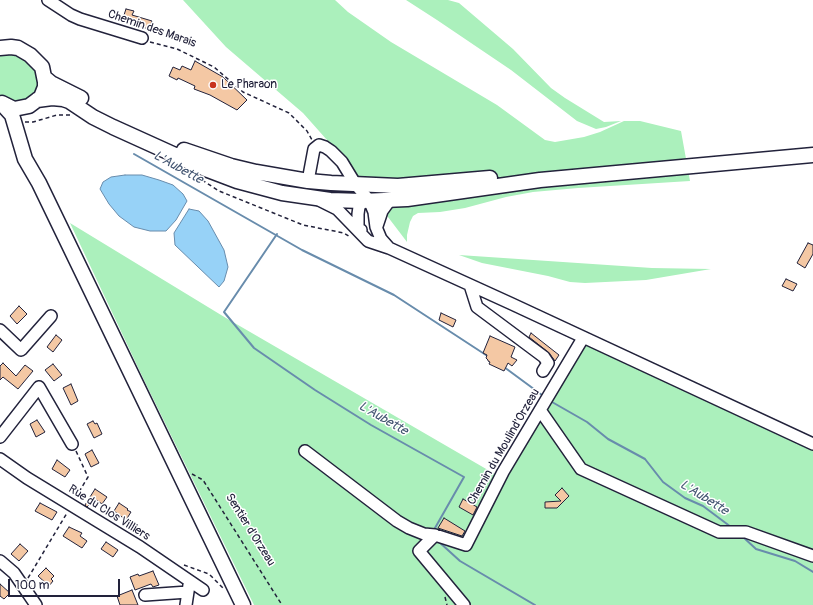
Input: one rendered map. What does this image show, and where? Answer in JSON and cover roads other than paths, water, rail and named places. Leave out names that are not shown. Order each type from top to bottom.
[{"type":"main road","points":[[3,46],[18,48],[32,57],[42,68],[45,78],[43,92],[25,116],[24,130],[39,183]]},
{"type":"main road","points":[[45,78],[50,83],[73,93],[123,127],[208,170],[237,181],[282,193],[313,198],[407,199],[540,180],[813,155]]},
{"type":"main road","points":[[1,103],[14,108],[24,108],[34,103],[52,98],[63,99],[75,104],[93,117],[205,158],[256,172],[308,181],[356,185],[398,186],[813,148]]},
{"type":"main road","points":[[1,103],[12,115],[25,160],[39,183],[243,605]]},
{"type":"street","name":"Chemin des Marais","points":[[48,0],[80,19],[142,38]]},
{"type":"street","points":[[308,181],[314,149],[316,146],[322,145],[331,150],[342,162],[374,212],[376,227],[381,239],[389,248]]},
{"type":"street","points":[[358,230],[359,207],[372,191],[394,188],[398,186]]},
{"type":"street","points":[[313,198],[335,207],[368,241],[389,248],[813,444]]},
{"type":"street","points":[[358,230],[366,231],[376,227],[382,211],[390,200]]},
{"type":"street","points":[[470,285],[477,307],[544,357],[548,363],[543,371]]},
{"type":"street","points":[[0,330],[21,350],[51,316]]},
{"type":"street","name":"Chemin du Moulind'Orzeau","points":[[436,535],[466,545],[502,472],[583,338]]},
{"type":"street","points":[[0,437],[39,386],[72,444]]},
{"type":"street","points":[[540,410],[581,469],[719,532],[746,532],[813,556]]},
{"type":"street","points":[[305,451],[397,521],[424,534],[436,535]]},
{"type":"street","name":"Rue du Clos Villiers","points":[[0,460],[140,547],[189,586],[203,590]]},
{"type":"street","points":[[436,535],[419,551],[464,605]]},
{"type":"street","points":[[0,561],[14,573],[36,605]]},
{"type":"street","points":[[144,595],[189,586],[186,605]]},
{"type":"water","points":[[142,175],[159,180],[173,185],[183,194],[187,201],[176,220],[166,231],[150,231],[134,227],[119,216],[109,204],[100,189],[103,182],[111,177]]},
{"type":"water","points":[[189,209],[199,211],[208,221],[224,250],[228,267],[224,281],[219,287],[175,245],[174,233]]},
{"type":"waterway","name":"L'Aubette","points":[[134,154],[302,250],[394,295],[489,357]]},
{"type":"waterway","name":"L'Aubette","points":[[277,234],[224,312],[254,348],[315,390],[371,425],[464,477],[435,528],[436,532]]},
{"type":"waterway","name":"L'Aubette","points":[[504,367],[542,395]]},
{"type":"waterway","name":"L'Aubette","points":[[552,402],[587,422],[608,439],[645,459],[663,482],[685,498],[703,506],[731,527]]},
{"type":"waterway","name":"L'Aubette","points":[[743,537],[756,549],[795,561],[813,572]]},
{"type":"waterway","name":"L'Aubette","points":[[438,541],[460,561],[535,605]]},
{"type":"place","name":"Le Pharaon","points":[[213,85]]}]
